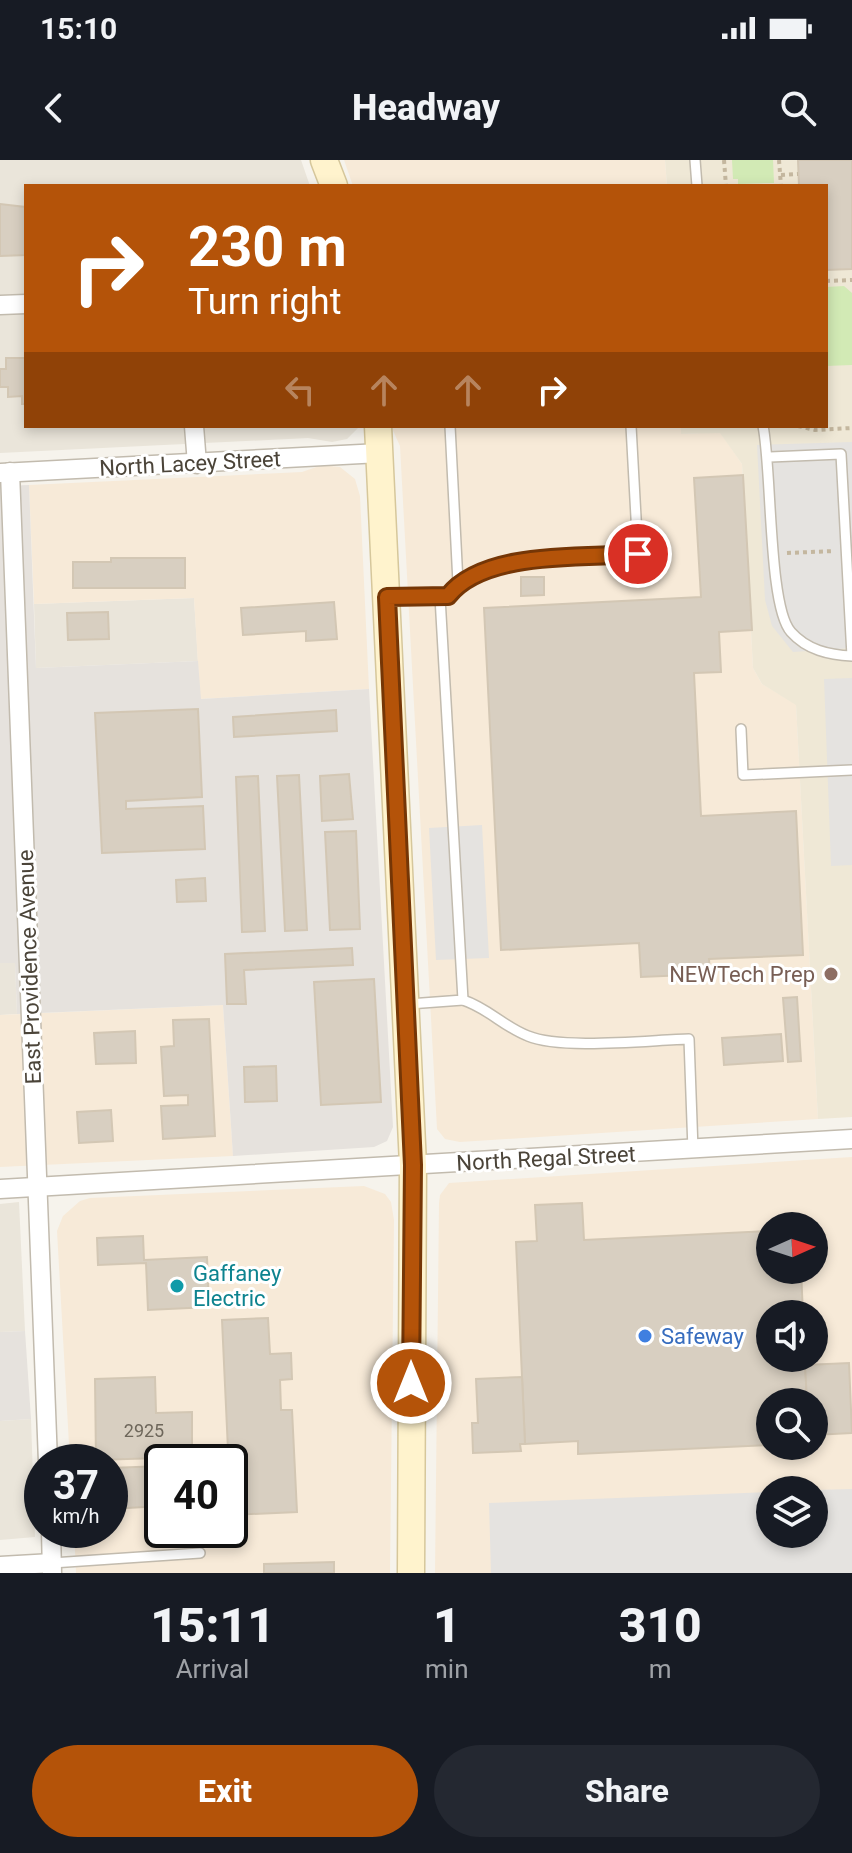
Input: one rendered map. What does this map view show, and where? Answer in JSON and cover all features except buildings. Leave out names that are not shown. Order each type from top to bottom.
[{"type":"street","points":[[324,160],[333,184]]},
{"type":"street","points":[[0,305],[24,304]]},
{"type":"street","points":[[194,428],[197,464]]},
{"type":"street","points":[[378,428],[413,1165],[411,1573]]},
{"type":"street","name":"North Lacey Street","points":[[5,473],[380,453]]},
{"type":"street","name":"East Providence Avenue","points":[[5,473],[47,1444]]},
{"type":"street","name":"North Regal Street","points":[[0,1189],[852,1139]]},
{"type":"street","points":[[0,1566],[52,1568],[51,1548]]},
{"type":"lane","points":[[695,160],[697,184]]},
{"type":"lane","points":[[450,428],[458,583]]},
{"type":"lane","points":[[387,597],[448,596],[458,583],[510,563],[638,554],[631,428]]},
{"type":"lane","points":[[763,428],[770,457],[779,607],[790,631],[810,646],[830,655],[852,656],[841,454],[770,457]]},
{"type":"lane","points":[[440,597],[463,1000]]},
{"type":"lane","points":[[741,729],[743,775],[852,770]]},
{"type":"lane","points":[[406,1004],[463,1000],[483,1006],[528,1037],[568,1042],[689,1039],[693,1150]]},
{"type":"lane","points":[[52,1568],[200,1553]]},
{"type":"path","points":[[724,160],[726,184]]},
{"type":"path","points":[[779,160],[781,184]]},
{"type":"path","points":[[780,175],[798,174]]},
{"type":"path","points":[[828,281],[852,280]]},
{"type":"path","points":[[806,428],[852,428]]},
{"type":"path","points":[[775,554],[846,550]]},
{"type":"shaded area","points":[[0,160],[301,160],[309,184],[24,184],[24,428],[358,428],[347,439],[332,442],[308,438],[0,453]]},
{"type":"shaded area","points":[[344,160],[665,160],[667,184],[352,184]]},
{"type":"shaded area","points":[[665,160],[852,160],[852,1117],[818,1119],[796,705],[762,684],[753,668],[742,464],[720,433],[681,434],[681,428],[828,428],[828,184],[667,184]]},
{"type":"shaded area","points":[[392,428],[681,428],[682,434],[720,432],[742,464],[753,668],[762,684],[796,704],[818,1119],[460,1142],[445,1139],[437,1129],[400,446]]},
{"type":"shaded area","points":[[852,442],[852,648],[793,652],[772,626],[765,600],[757,445]]},
{"type":"shaded area","points":[[322,465],[340,467],[355,479],[360,496],[369,689],[200,699],[194,598],[34,604],[29,485],[302,472]]},
{"type":"shaded area","points":[[29,485],[36,668],[198,661],[201,699],[369,689],[393,1127],[387,1141],[374,1147],[233,1156],[223,1005],[17,1014],[15,963],[0,963],[0,486]]},
{"type":"shaded area","points":[[194,598],[198,661],[36,668],[34,604]]},
{"type":"shaded area","points":[[852,678],[852,865],[831,866],[824,679]]},
{"type":"shaded area","points":[[482,825],[489,958],[436,960],[429,828]]},
{"type":"shaded area","points":[[0,963],[15,963],[17,1014],[0,1015]]},
{"type":"shaded area","points":[[223,1005],[233,1156],[0,1167],[0,1015]]},
{"type":"shaded area","points":[[852,1157],[852,1573],[435,1573],[440,1195],[449,1183]]},
{"type":"shaded area","points":[[364,1186],[385,1194],[391,1202],[394,1220],[390,1573],[76,1573],[75,1548],[128,1548],[128,1444],[69,1444],[57,1231],[63,1216],[80,1201],[90,1198]]},
{"type":"shaded area","points":[[19,1202],[25,1331],[0,1332],[0,1204]]},
{"type":"shaded area","points":[[25,1331],[31,1419],[0,1421],[0,1332]]},
{"type":"shaded area","points":[[31,1419],[32,1444],[24,1444],[24,1538],[0,1540],[0,1421]]},
{"type":"shaded area","points":[[852,1489],[852,1573],[491,1573],[489,1503],[756,1493],[756,1548],[828,1548],[828,1490]]},
{"type":"green space","points":[[732,160],[773,160],[774,183],[738,184],[738,179],[733,179]]},
{"type":"green space","points":[[844,286],[852,293],[852,365],[828,366],[828,287]]},
{"type":"place","name":"NEWTech Prep","points":[[831,974]]},
{"type":"place","name":"Gaffaney Electric","points":[[177,1286]]},
{"type":"place","name":"Safeway","points":[[645,1336]]},
{"type":"route","points":[[411,1383],[413,1165],[387,597],[448,596],[458,583],[510,563],[638,554]]}]
